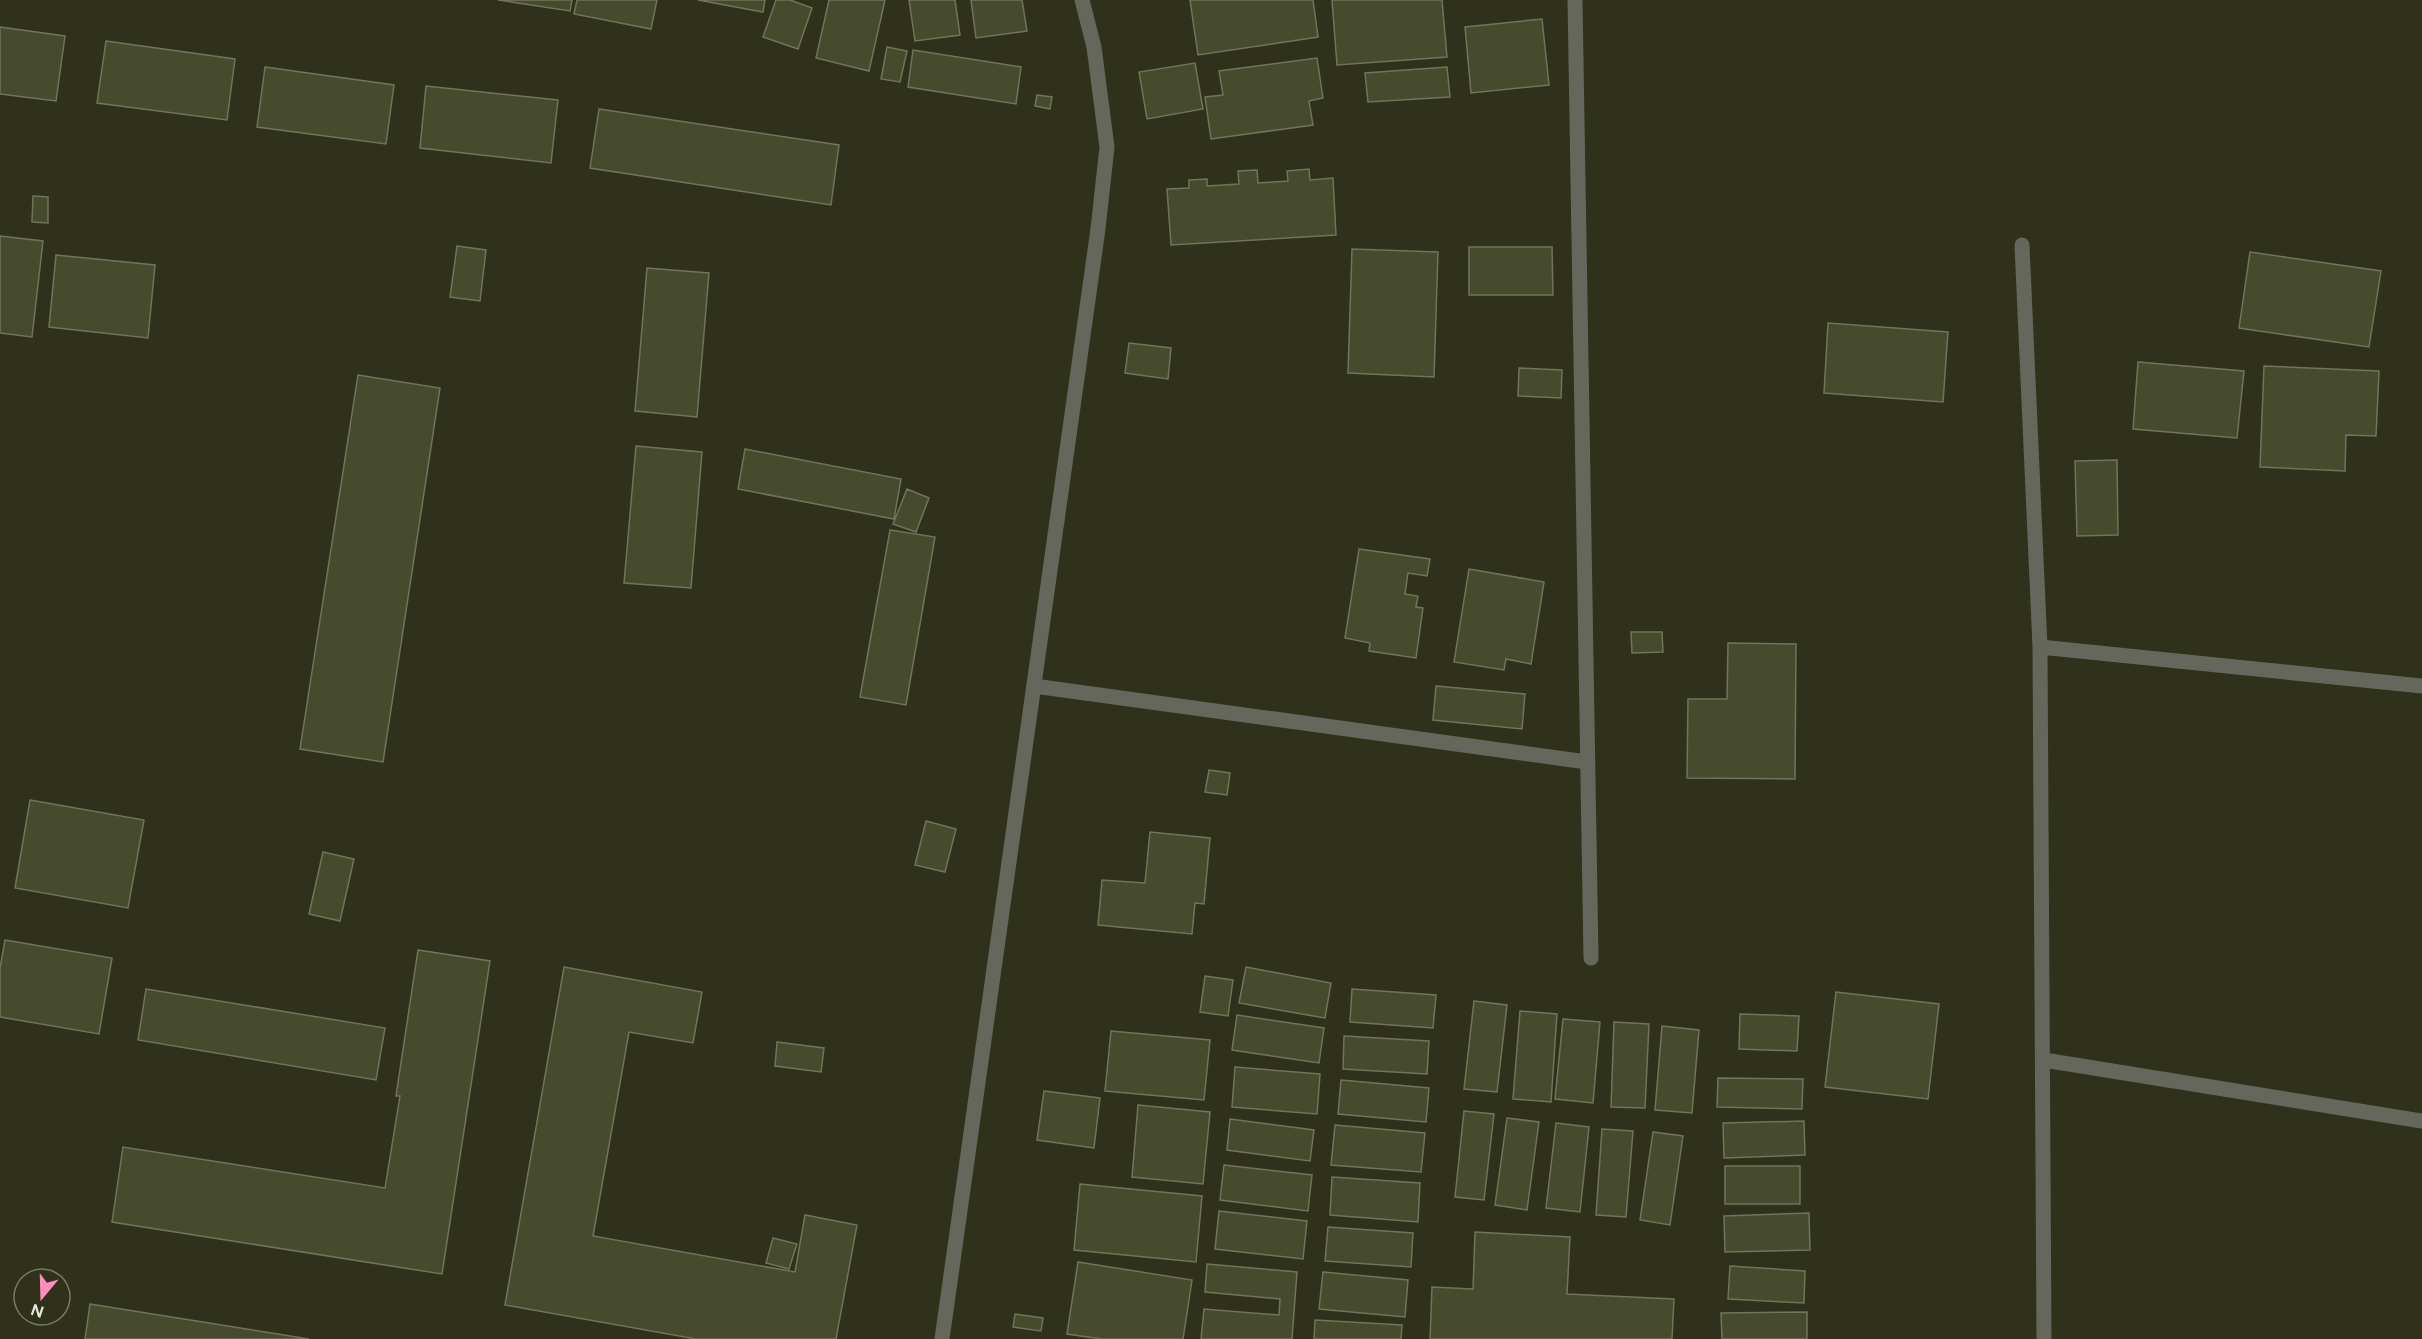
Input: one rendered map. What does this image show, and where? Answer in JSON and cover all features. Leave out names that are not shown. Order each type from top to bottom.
[{"type":"street","points":[[942,1339],[1098,229],[1107,147],[1094,47],[1082,0]]},
{"type":"street","points":[[1575,0],[1591,958]]},
{"type":"street","points":[[2022,245],[2040,647],[2044,1339]]},
{"type":"street","points":[[2040,647],[2422,686]]},
{"type":"street","points":[[1034,686],[1587,762]]},
{"type":"street","points":[[2044,1060],[2422,1121]]},
{"type":"building","points":[[498,0],[572,0],[570,11]]},
{"type":"building","points":[[577,0],[657,0],[651,29],[574,14]]},
{"type":"building","points":[[698,0],[765,0],[763,12]]},
{"type":"building","points":[[776,0],[790,0],[812,8],[798,49],[763,37]]},
{"type":"building","points":[[829,0],[885,0],[869,71],[816,58]]},
{"type":"building","points":[[909,0],[955,0],[960,35],[915,41]]},
{"type":"building","points":[[971,0],[1022,0],[1027,31],[976,38]]},
{"type":"building","points":[[1190,0],[1313,0],[1318,37],[1198,55]]},
{"type":"building","points":[[1332,0],[1442,0],[1447,57],[1337,65]]},
{"type":"building","points":[[1542,19],[1549,85],[1471,93],[1465,27]]},
{"type":"building","points":[[0,27],[65,36],[56,101],[0,94]]},
{"type":"building","points":[[106,41],[235,59],[227,120],[97,103]]},
{"type":"building","points":[[887,47],[907,51],[900,82],[881,79]]},
{"type":"building","points":[[913,50],[1021,67],[1016,104],[908,87]]},
{"type":"building","points":[[1317,58],[1323,98],[1309,101],[1313,125],[1211,139],[1205,97],[1223,95],[1219,71]]},
{"type":"building","points":[[1195,63],[1203,109],[1147,119],[1139,72]]},
{"type":"building","points":[[265,67],[394,85],[386,144],[257,127]]},
{"type":"building","points":[[1447,67],[1450,97],[1368,102],[1365,73]]},
{"type":"building","points":[[426,86],[558,100],[551,163],[420,148]]},
{"type":"building","points":[[1037,95],[1052,97],[1050,109],[1035,106]]},
{"type":"building","points":[[599,109],[839,145],[831,205],[590,168]]},
{"type":"building","points":[[1309,169],[1310,180],[1333,178],[1336,235],[1171,245],[1167,189],[1189,188],[1189,180],[1207,179],[1207,186],[1239,184],[1238,171],[1257,170],[1258,183],[1288,181],[1287,171]]},
{"type":"building","points":[[33,196],[48,197],[48,223],[32,222]]},
{"type":"building","points":[[0,236],[43,241],[32,337],[0,333]]},
{"type":"building","points":[[457,246],[486,250],[480,301],[450,297]]},
{"type":"building","points":[[1469,247],[1552,247],[1553,295],[1469,295]]},
{"type":"building","points":[[1352,249],[1438,252],[1434,377],[1348,373]]},
{"type":"building","points":[[2250,252],[2381,271],[2369,347],[2239,328]]},
{"type":"building","points":[[56,255],[155,265],[148,338],[49,327]]},
{"type":"building","points":[[647,268],[709,273],[697,417],[635,411]]},
{"type":"building","points":[[1828,323],[1948,332],[1943,402],[1824,393]]},
{"type":"building","points":[[1129,343],[1171,348],[1168,379],[1125,373]]},
{"type":"building","points":[[2138,362],[2244,371],[2237,438],[2133,429]]},
{"type":"building","points":[[2264,366],[2379,371],[2376,436],[2346,435],[2345,471],[2260,467]]},
{"type":"building","points":[[1519,368],[1562,370],[1561,398],[1518,396]]},
{"type":"building","points":[[358,375],[440,388],[383,762],[300,749]]},
{"type":"building","points":[[636,446],[702,452],[691,588],[624,583]]},
{"type":"building","points":[[745,449],[901,479],[894,519],[738,489]]},
{"type":"building","points":[[2117,460],[2118,535],[2077,536],[2075,461]]},
{"type":"building","points":[[907,489],[929,498],[916,532],[893,524]]},
{"type":"building","points":[[890,530],[935,537],[906,705],[860,697]]},
{"type":"building","points":[[1359,549],[1430,559],[1427,576],[1408,573],[1405,594],[1418,596],[1416,607],[1423,608],[1416,658],[1369,651],[1370,643],[1345,638]]},
{"type":"building","points":[[1469,569],[1544,582],[1531,664],[1506,659],[1504,670],[1454,662]]},
{"type":"building","points":[[1631,632],[1662,632],[1663,652],[1632,653]]},
{"type":"building","points":[[1728,643],[1796,644],[1795,779],[1687,778],[1688,699],[1727,699]]},
{"type":"building","points":[[1436,686],[1525,694],[1522,729],[1433,720]]},
{"type":"building","points":[[1209,770],[1230,773],[1227,795],[1205,792]]},
{"type":"building","points":[[30,800],[144,820],[128,908],[15,888]]},
{"type":"building","points":[[926,821],[956,829],[945,872],[915,865]]},
{"type":"building","points":[[1150,832],[1210,838],[1204,904],[1195,903],[1192,934],[1098,925],[1102,880],[1145,883]]},
{"type":"building","points":[[323,852],[354,859],[340,921],[309,914]]},
{"type":"building","points":[[5,940],[112,958],[99,1034],[0,1017],[0,968]]},
{"type":"building","points":[[418,950],[490,961],[442,1274],[112,1222],[123,1147],[385,1188],[400,1096],[396,1096]]},
{"type":"building","points":[[564,967],[702,992],[693,1043],[629,1032],[593,1236],[795,1272],[805,1215],[857,1225],[836,1339],[696,1339],[505,1305]]},
{"type":"building","points":[[1246,967],[1331,983],[1325,1018],[1239,1003]]},
{"type":"building","points":[[1205,976],[1233,980],[1228,1016],[1200,1012]]},
{"type":"building","points":[[146,989],[385,1028],[376,1080],[138,1040]]},
{"type":"building","points":[[1352,989],[1436,995],[1433,1028],[1350,1022]]},
{"type":"building","points":[[1836,992],[1939,1004],[1928,1099],[1825,1087]]},
{"type":"building","points":[[1474,1001],[1507,1005],[1497,1092],[1464,1089]]},
{"type":"building","points":[[1520,1011],[1557,1014],[1551,1102],[1513,1099]]},
{"type":"building","points":[[1740,1014],[1799,1016],[1797,1051],[1739,1049]]},
{"type":"building","points":[[1237,1015],[1324,1028],[1319,1063],[1232,1050]]},
{"type":"building","points":[[1563,1019],[1600,1022],[1593,1103],[1555,1099]]},
{"type":"building","points":[[1614,1022],[1649,1024],[1645,1108],[1611,1107]]},
{"type":"building","points":[[1662,1026],[1699,1030],[1692,1113],[1655,1110]]},
{"type":"building","points":[[1111,1031],[1210,1040],[1204,1100],[1105,1091]]},
{"type":"building","points":[[1344,1036],[1429,1041],[1427,1074],[1343,1069]]},
{"type":"building","points":[[777,1042],[824,1048],[821,1072],[775,1066]]},
{"type":"building","points":[[1235,1067],[1320,1074],[1317,1114],[1232,1107]]},
{"type":"building","points":[[1718,1078],[1803,1079],[1802,1109],[1717,1107]]},
{"type":"building","points":[[1341,1080],[1429,1088],[1426,1122],[1338,1114]]},
{"type":"building","points":[[1044,1091],[1100,1098],[1094,1148],[1037,1140]]},
{"type":"building","points":[[1138,1105],[1210,1112],[1203,1184],[1132,1177]]},
{"type":"building","points":[[1464,1111],[1494,1114],[1484,1200],[1455,1197]]},
{"type":"building","points":[[1507,1118],[1539,1122],[1527,1210],[1495,1205]]},
{"type":"building","points":[[1230,1119],[1314,1130],[1310,1161],[1227,1150]]},
{"type":"building","points":[[1804,1121],[1805,1155],[1724,1158],[1723,1123]]},
{"type":"building","points":[[1556,1123],[1589,1127],[1580,1212],[1546,1208]]},
{"type":"building","points":[[1335,1125],[1425,1133],[1421,1172],[1331,1165]]},
{"type":"building","points":[[1602,1129],[1633,1131],[1626,1217],[1596,1215]]},
{"type":"building","points":[[1653,1132],[1683,1136],[1670,1225],[1640,1220]]},
{"type":"building","points":[[1224,1165],[1312,1175],[1308,1211],[1220,1200]]},
{"type":"building","points":[[1725,1166],[1800,1166],[1800,1204],[1725,1204]]},
{"type":"building","points":[[1332,1177],[1420,1183],[1418,1222],[1330,1215]]},
{"type":"building","points":[[1080,1184],[1202,1196],[1196,1262],[1074,1250]]},
{"type":"building","points":[[1219,1211],[1307,1221],[1303,1259],[1215,1249]]},
{"type":"building","points":[[1809,1213],[1810,1250],[1725,1252],[1724,1216]]},
{"type":"building","points":[[1328,1227],[1413,1233],[1411,1267],[1325,1261]]},
{"type":"building","points":[[1475,1232],[1570,1237],[1567,1294],[1674,1299],[1672,1339],[1430,1339],[1432,1287],[1473,1289]]},
{"type":"building","points":[[773,1238],[797,1244],[789,1269],[766,1263]]},
{"type":"building","points":[[1078,1262],[1192,1280],[1183,1339],[1102,1339],[1067,1334]]},
{"type":"building","points":[[1207,1264],[1297,1272],[1292,1339],[1201,1339],[1204,1309],[1279,1315],[1280,1299],[1205,1292]]},
{"type":"building","points":[[1730,1266],[1805,1271],[1804,1303],[1728,1299]]},
{"type":"building","points":[[1323,1272],[1408,1280],[1405,1317],[1319,1309]]},
{"type":"building","points":[[90,1304],[309,1339],[85,1339]]},
{"type":"building","points":[[1807,1312],[1807,1339],[1722,1339],[1721,1313]]},
{"type":"building","points":[[1015,1314],[1043,1318],[1041,1331],[1013,1327]]},
{"type":"building","points":[[1315,1320],[1402,1325],[1401,1339],[1314,1339]]}]
